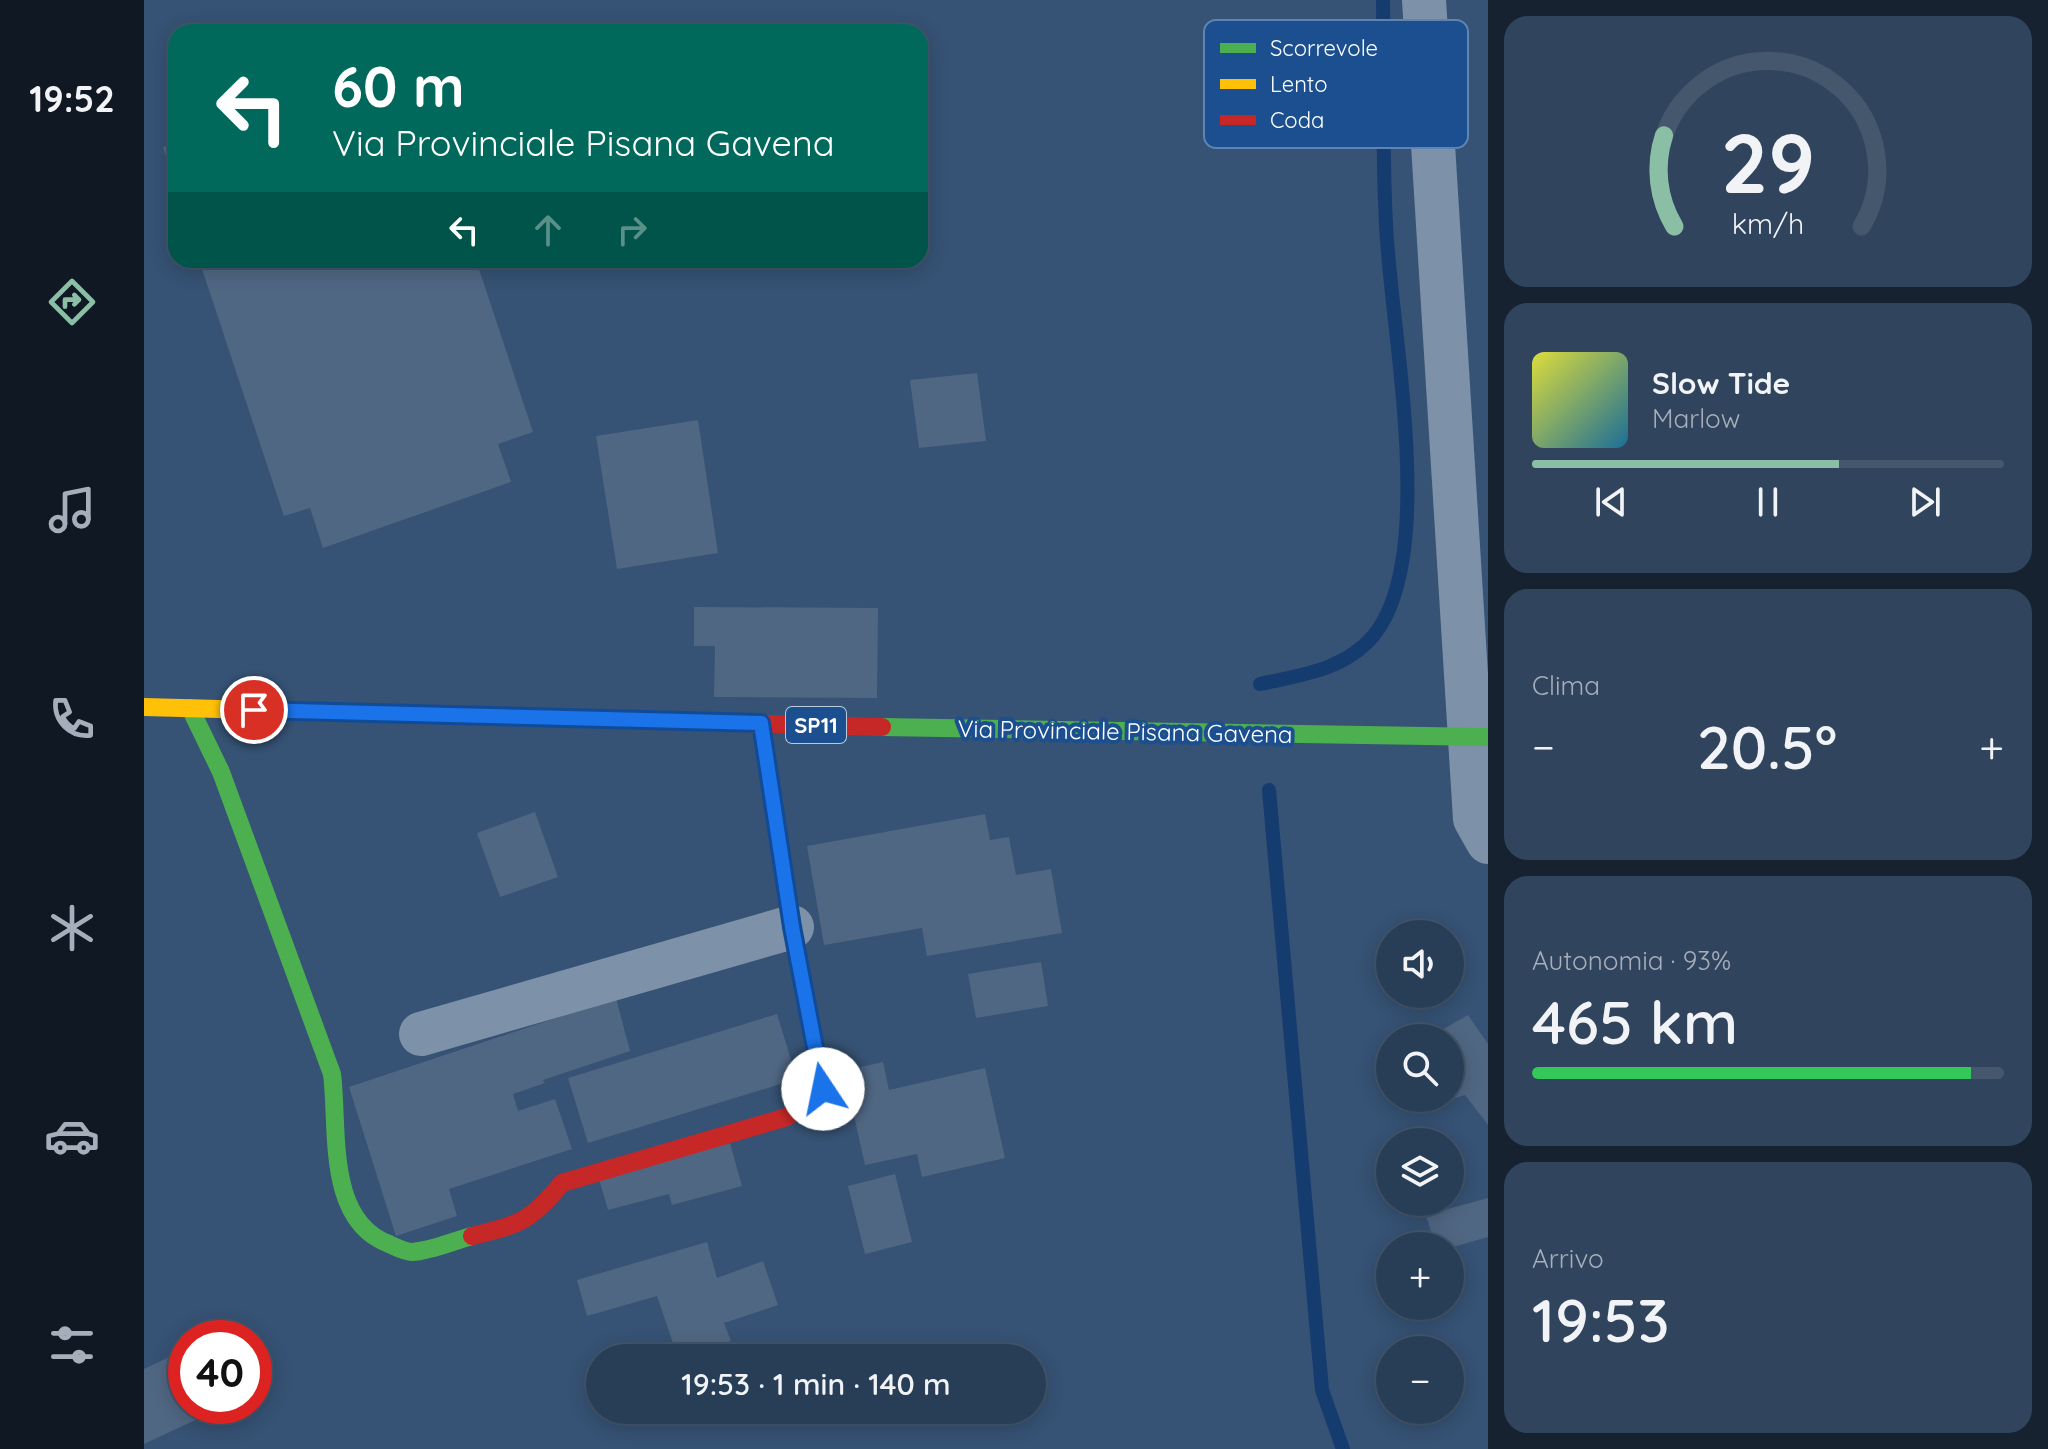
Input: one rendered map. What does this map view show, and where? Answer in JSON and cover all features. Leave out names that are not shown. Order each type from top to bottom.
[{"type":"street","points":[[1424,0],[1425,20]]},
{"type":"street","points":[[1435,148],[1479,737],[1475,819],[1488,842]]},
{"type":"street","name":"Via Provinciale Pisana Gavena","points":[[144,707],[1023,731],[1479,737]]},
{"type":"street","points":[[190,708],[221,772],[332,1074],[336,1105],[336,1159],[348,1205],[373,1238],[410,1252],[513,1226],[539,1211],[562,1183],[787,1117],[823,1089],[792,927],[761,723]]},
{"type":"street","points":[[421,1034],[792,927]]},
{"type":"building","points":[[168,145],[168,163],[163,147]]},
{"type":"building","points":[[202,268],[479,268],[533,432],[498,444],[511,482],[323,548],[310,508],[284,516]]},
{"type":"building","points":[[977,373],[986,441],[919,448],[910,380]]},
{"type":"building","points":[[698,420],[718,553],[617,569],[596,436]]},
{"type":"building","points":[[694,607],[878,608],[877,698],[714,697],[715,646],[694,646]]},
{"type":"building","points":[[535,812],[558,877],[500,897],[477,833]]},
{"type":"building","points":[[985,814],[990,840],[1009,837],[1016,875],[1051,869],[1062,933],[927,956],[922,928],[824,945],[807,846]]},
{"type":"building","points":[[1041,962],[1048,1006],[976,1018],[968,974]]},
{"type":"building","points":[[616,998],[630,1051],[543,1080],[545,1083],[513,1094],[518,1111],[555,1099],[572,1149],[449,1189],[457,1216],[396,1236],[349,1087]]},
{"type":"building","points":[[777,1014],[797,1079],[588,1143],[568,1078]]},
{"type":"building","points":[[1468,1015],[1488,1044],[1488,1125],[1464,1095],[1464,1024],[1452,1024]]},
{"type":"building","points":[[883,1062],[889,1090],[985,1068],[1005,1158],[922,1177],[917,1154],[865,1165],[844,1071]]},
{"type":"building","points":[[730,1143],[742,1186],[672,1205],[669,1194],[608,1210],[599,1179]]},
{"type":"building","points":[[895,1174],[912,1242],[865,1254],[848,1186]]},
{"type":"building","points":[[1488,1198],[1488,1237],[1464,1244],[1464,1232],[1431,1232],[1426,1216],[1464,1216],[1464,1205]]},
{"type":"building","points":[[707,1242],[717,1278],[763,1261],[778,1305],[724,1323],[731,1341],[722,1344],[673,1344],[657,1296],[587,1316],[577,1280]]},
{"type":"building","points":[[168,1358],[168,1424],[187,1424],[144,1444],[144,1369]]},
{"type":"waterway","points":[[1383,0],[1383,20]]},
{"type":"waterway","points":[[1260,684],[1336,664],[1362,647],[1374,635],[1393,598],[1404,551],[1406,438],[1389,268],[1384,148]]},
{"type":"waterway","points":[[1269,790],[1322,1390],[1343,1449]]},
{"type":"traffic: fast","points":[[190,708],[221,772],[332,1074],[339,1170],[354,1215],[368,1232],[409,1252],[427,1250],[472,1236]]},
{"type":"traffic: fast","points":[[882,727],[1488,737]]},
{"type":"traffic: slow","points":[[144,707],[486,716]]},
{"type":"traffic: slow","points":[[761,723],[792,927],[816,1051]]},
{"type":"traffic: jam","points":[[486,716],[882,727]]},
{"type":"traffic: jam","points":[[472,1236],[523,1220],[562,1183],[787,1117],[823,1089],[816,1051]]},
{"type":"route","points":[[254,710],[761,723],[792,927],[823,1089]]}]
